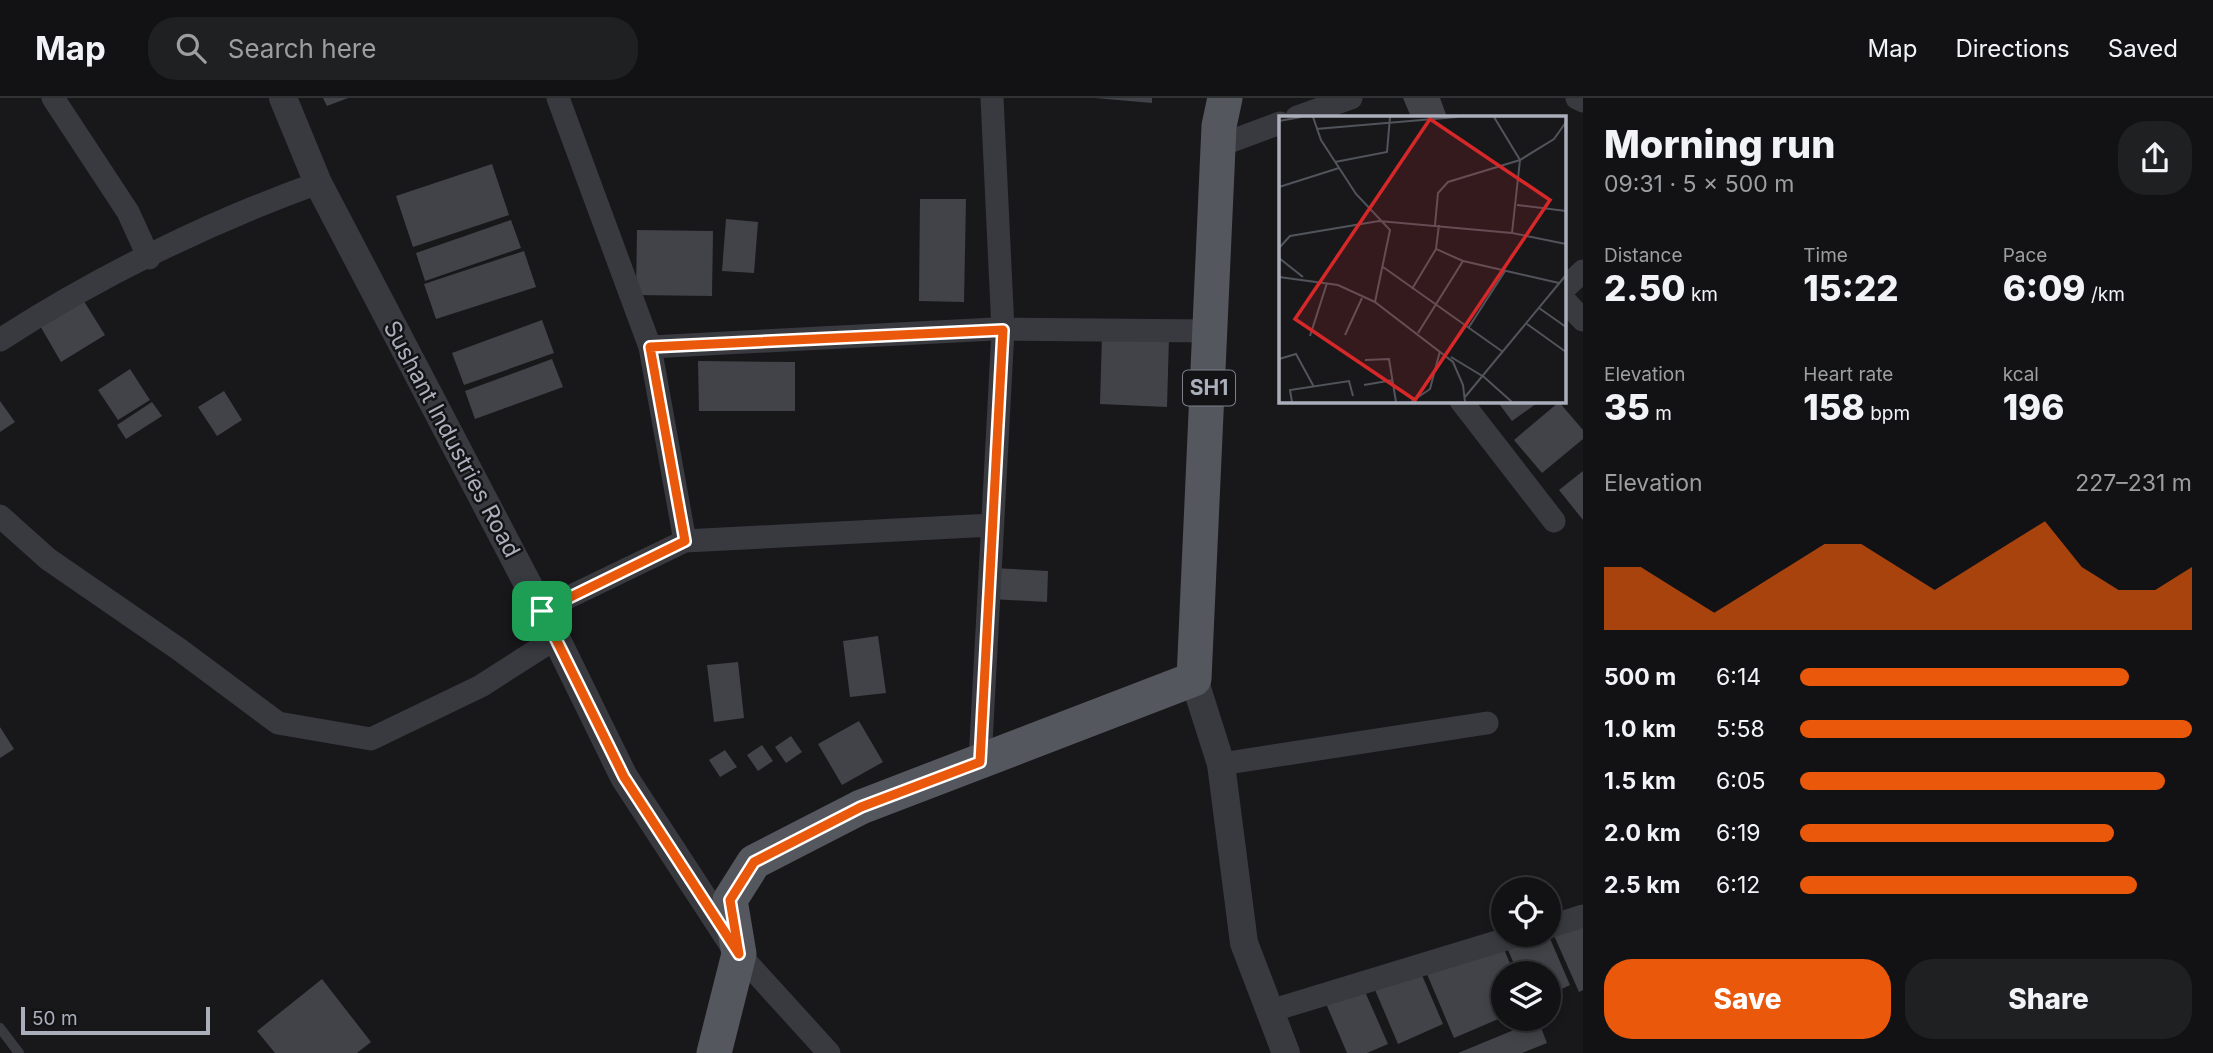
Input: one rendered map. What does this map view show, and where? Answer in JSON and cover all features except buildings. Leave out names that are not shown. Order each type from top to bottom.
[{"type":"main road","name":"SH1","points":[[1194,679],[1218,146],[1225,98]]},
{"type":"main road","points":[[714,1053],[739,954],[730,900],[754,862],[861,807],[1194,679]]},
{"type":"street","points":[[53,98],[128,212],[149,258]]},
{"type":"street","name":"Sushant Industries Road","points":[[283,98],[318,183],[556,638],[624,777],[739,954]]},
{"type":"street","points":[[558,98],[650,347],[685,541]]},
{"type":"street","points":[[980,762],[1003,330],[992,98]]},
{"type":"street","points":[[1300,116],[1351,98]]},
{"type":"street","points":[[1577,98],[1583,100]]},
{"type":"street","points":[[1218,146],[1279,123]]},
{"type":"street","points":[[0,340],[51,306],[253,206],[318,183]]},
{"type":"street","points":[[1566,287],[1583,271]]},
{"type":"street","points":[[1566,302],[1583,320]]},
{"type":"street","points":[[650,347],[1003,330],[1211,331]]},
{"type":"street","points":[[1462,402],[1554,521]]},
{"type":"street","points":[[0,516],[48,559],[180,650],[278,723],[371,739],[481,686],[556,638]]},
{"type":"street","points":[[542,611],[685,541],[992,525]]},
{"type":"street","points":[[1194,679],[1221,764],[1244,943],[1286,1053]]},
{"type":"street","points":[[1221,764],[1487,723]]},
{"type":"street","points":[[1561,923],[1583,916]]},
{"type":"street","points":[[1270,1011],[1491,944]]},
{"type":"street","points":[[739,954],[829,1053]]},
{"type":"lane","points":[[0,1028],[19,1053]]},
{"type":"route","points":[[1003,330],[980,762],[861,807],[754,862],[730,900],[739,954],[624,777],[542,611],[685,541],[650,347],[1003,330]]}]
